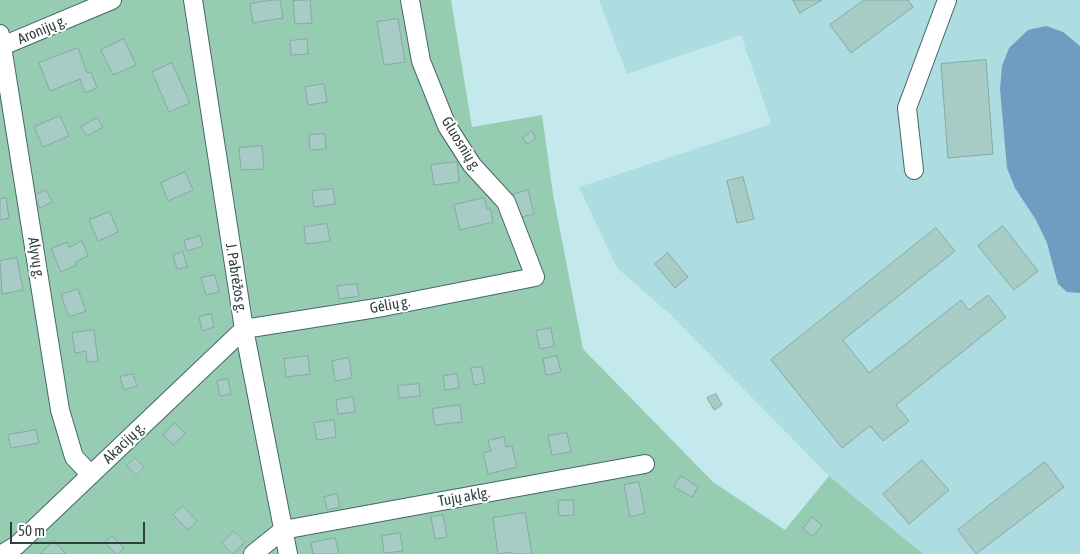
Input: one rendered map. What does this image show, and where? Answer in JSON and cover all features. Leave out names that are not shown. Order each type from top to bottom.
[{"type":"street","name":"Aronijų g.","points":[[1,42],[112,0]]},
{"type":"street","name":"J. Pabrėžos g.","points":[[193,0],[244,330],[288,554]]},
{"type":"street","name":"Gluosnių g.","points":[[410,0],[420,61],[447,126],[472,165],[506,202],[535,277]]},
{"type":"street","points":[[914,170],[908,108],[947,0]]},
{"type":"street","name":"Alyvų g.","points":[[1,42],[60,410],[74,456],[91,475]]},
{"type":"street","name":"Gėlių g.","points":[[244,330],[383,307],[535,277]]},
{"type":"street","name":"Akacijų g.","points":[[2,554],[17,545],[244,330]]},
{"type":"street","name":"Tujų aklg.","points":[[283,530],[645,464]]},
{"type":"street","points":[[253,554],[283,530]]},
{"type":"shaded area","points":[[599,0],[1080,0],[1080,554],[923,554],[829,476],[671,315],[617,268],[579,187],[771,124],[741,35],[627,74]]},
{"type":"shaded area","points":[[1046,26],[1063,32],[1080,46],[1080,293],[1067,292],[1058,284],[1047,243],[1036,220],[1015,188],[1007,168],[1000,89],[1002,66],[1009,48],[1028,30]]},
{"type":"green space","points":[[0,0],[451,0],[472,127],[542,115],[553,194],[583,349],[713,482],[785,530],[829,476],[923,554],[0,554]]},
{"type":"building","points":[[280,0],[283,18],[253,23],[250,4]]},
{"type":"building","points":[[310,0],[312,23],[295,24],[293,1]]},
{"type":"building","points":[[793,0],[822,0],[800,13]]},
{"type":"building","points":[[864,0],[908,0],[913,7],[851,53],[830,25]]},
{"type":"building","points":[[398,19],[405,62],[384,65],[377,22]]},
{"type":"building","points":[[124,39],[136,65],[113,75],[101,50]]},
{"type":"building","points":[[307,39],[308,54],[291,55],[290,41]]},
{"type":"building","points":[[78,48],[87,73],[91,72],[97,88],[85,93],[80,79],[50,91],[39,63]]},
{"type":"building","points":[[986,60],[993,154],[948,158],[941,64]]},
{"type":"building","points":[[172,63],[190,103],[169,112],[152,72]]},
{"type":"building","points":[[324,84],[327,102],[308,105],[305,87]]},
{"type":"building","points":[[60,116],[69,136],[43,147],[34,127]]},
{"type":"building","points":[[97,118],[103,127],[87,136],[81,127]]},
{"type":"building","points":[[532,131],[536,138],[527,144],[523,138]]},
{"type":"building","points":[[325,134],[326,149],[310,150],[309,135]]},
{"type":"building","points":[[262,146],[264,169],[241,170],[239,148]]},
{"type":"building","points":[[457,162],[459,182],[434,185],[431,165]]},
{"type":"building","points":[[185,172],[193,190],[168,201],[161,183]]},
{"type":"building","points":[[743,177],[754,219],[737,223],[727,181]]},
{"type":"building","points":[[333,189],[335,204],[314,207],[312,191]]},
{"type":"building","points":[[46,190],[52,202],[40,208],[34,196]]},
{"type":"building","points":[[528,190],[534,214],[517,218],[511,195]]},
{"type":"building","points":[[6,198],[9,218],[0,220],[0,199]]},
{"type":"building","points":[[484,198],[487,209],[490,208],[493,222],[460,230],[454,205]]},
{"type":"building","points":[[110,212],[118,232],[98,241],[89,220]]},
{"type":"building","points":[[327,224],[330,241],[306,244],[304,227]]},
{"type":"building","points":[[1003,226],[1038,271],[1014,290],[978,246]]},
{"type":"building","points":[[936,228],[955,251],[843,340],[869,373],[961,300],[969,310],[988,295],[1006,317],[896,405],[909,421],[883,441],[870,426],[842,448],[771,360]]},
{"type":"building","points":[[200,236],[203,246],[187,251],[184,241]]},
{"type":"building","points":[[82,241],[88,256],[75,262],[76,265],[61,272],[51,249],[67,242],[69,247]]},
{"type":"building","points":[[183,252],[187,267],[177,269],[173,255]]},
{"type":"building","points":[[668,253],[688,277],[675,288],[655,264]]},
{"type":"building","points":[[17,258],[23,290],[2,294],[0,261]]},
{"type":"building","points":[[215,275],[219,292],[206,295],[201,278]]},
{"type":"building","points":[[357,284],[359,296],[339,299],[337,286]]},
{"type":"building","points":[[78,289],[86,311],[69,317],[61,295]]},
{"type":"building","points":[[211,314],[214,327],[202,331],[199,317]]},
{"type":"building","points":[[551,328],[554,346],[540,349],[536,331]]},
{"type":"building","points":[[94,330],[98,361],[87,362],[86,351],[75,353],[72,333]]},
{"type":"building","points":[[308,356],[310,374],[286,377],[284,359]]},
{"type":"building","points":[[557,356],[561,372],[546,375],[543,359]]},
{"type":"building","points":[[349,358],[352,378],[335,381],[332,361]]},
{"type":"building","points":[[482,367],[485,383],[474,385],[471,368]]},
{"type":"building","points":[[133,374],[137,386],[124,390],[120,377]]},
{"type":"building","points":[[457,374],[459,388],[445,390],[443,376]]},
{"type":"building","points":[[228,379],[231,394],[220,396],[217,381]]},
{"type":"building","points":[[419,384],[420,396],[399,398],[398,386]]},
{"type":"building","points":[[716,394],[722,405],[714,410],[707,398]]},
{"type":"building","points":[[353,397],[355,412],[338,414],[336,400]]},
{"type":"building","points":[[460,405],[462,422],[435,425],[432,409]]},
{"type":"building","points":[[334,420],[336,437],[317,440],[314,423]]},
{"type":"building","points":[[175,423],[185,433],[174,445],[163,435]]},
{"type":"building","points":[[36,430],[39,443],[11,448],[8,435]]},
{"type":"building","points":[[567,433],[571,452],[552,455],[548,436]]},
{"type":"building","points":[[504,437],[506,447],[512,446],[517,467],[488,474],[483,453],[491,451],[488,441]]},
{"type":"building","points":[[135,458],[144,467],[136,475],[127,466]]},
{"type":"building","points":[[922,460],[949,490],[909,524],[883,494]]},
{"type":"building","points":[[1045,462],[1064,487],[976,554],[958,530]]},
{"type":"building","points":[[681,476],[698,487],[692,497],[674,487]]},
{"type":"building","points":[[639,482],[645,513],[630,517],[624,485]]},
{"type":"building","points":[[337,494],[340,507],[327,510],[324,497]]},
{"type":"building","points":[[573,500],[574,515],[559,516],[558,501]]},
{"type":"building","points":[[183,506],[197,521],[188,530],[173,515]]},
{"type":"building","points":[[525,513],[532,554],[512,554],[512,552],[498,554],[493,518]]},
{"type":"building","points":[[443,515],[447,537],[435,539],[431,517]]},
{"type":"building","points":[[812,517],[822,525],[813,536],[803,529]]},
{"type":"building","points":[[234,531],[245,542],[233,554],[222,543]]},
{"type":"building","points":[[400,533],[403,551],[384,553],[382,536]]},
{"type":"building","points":[[112,536],[124,548],[118,554],[105,543]]},
{"type":"building","points":[[335,538],[339,554],[313,554],[311,543]]},
{"type":"building","points":[[54,541],[66,554],[40,554]]}]
